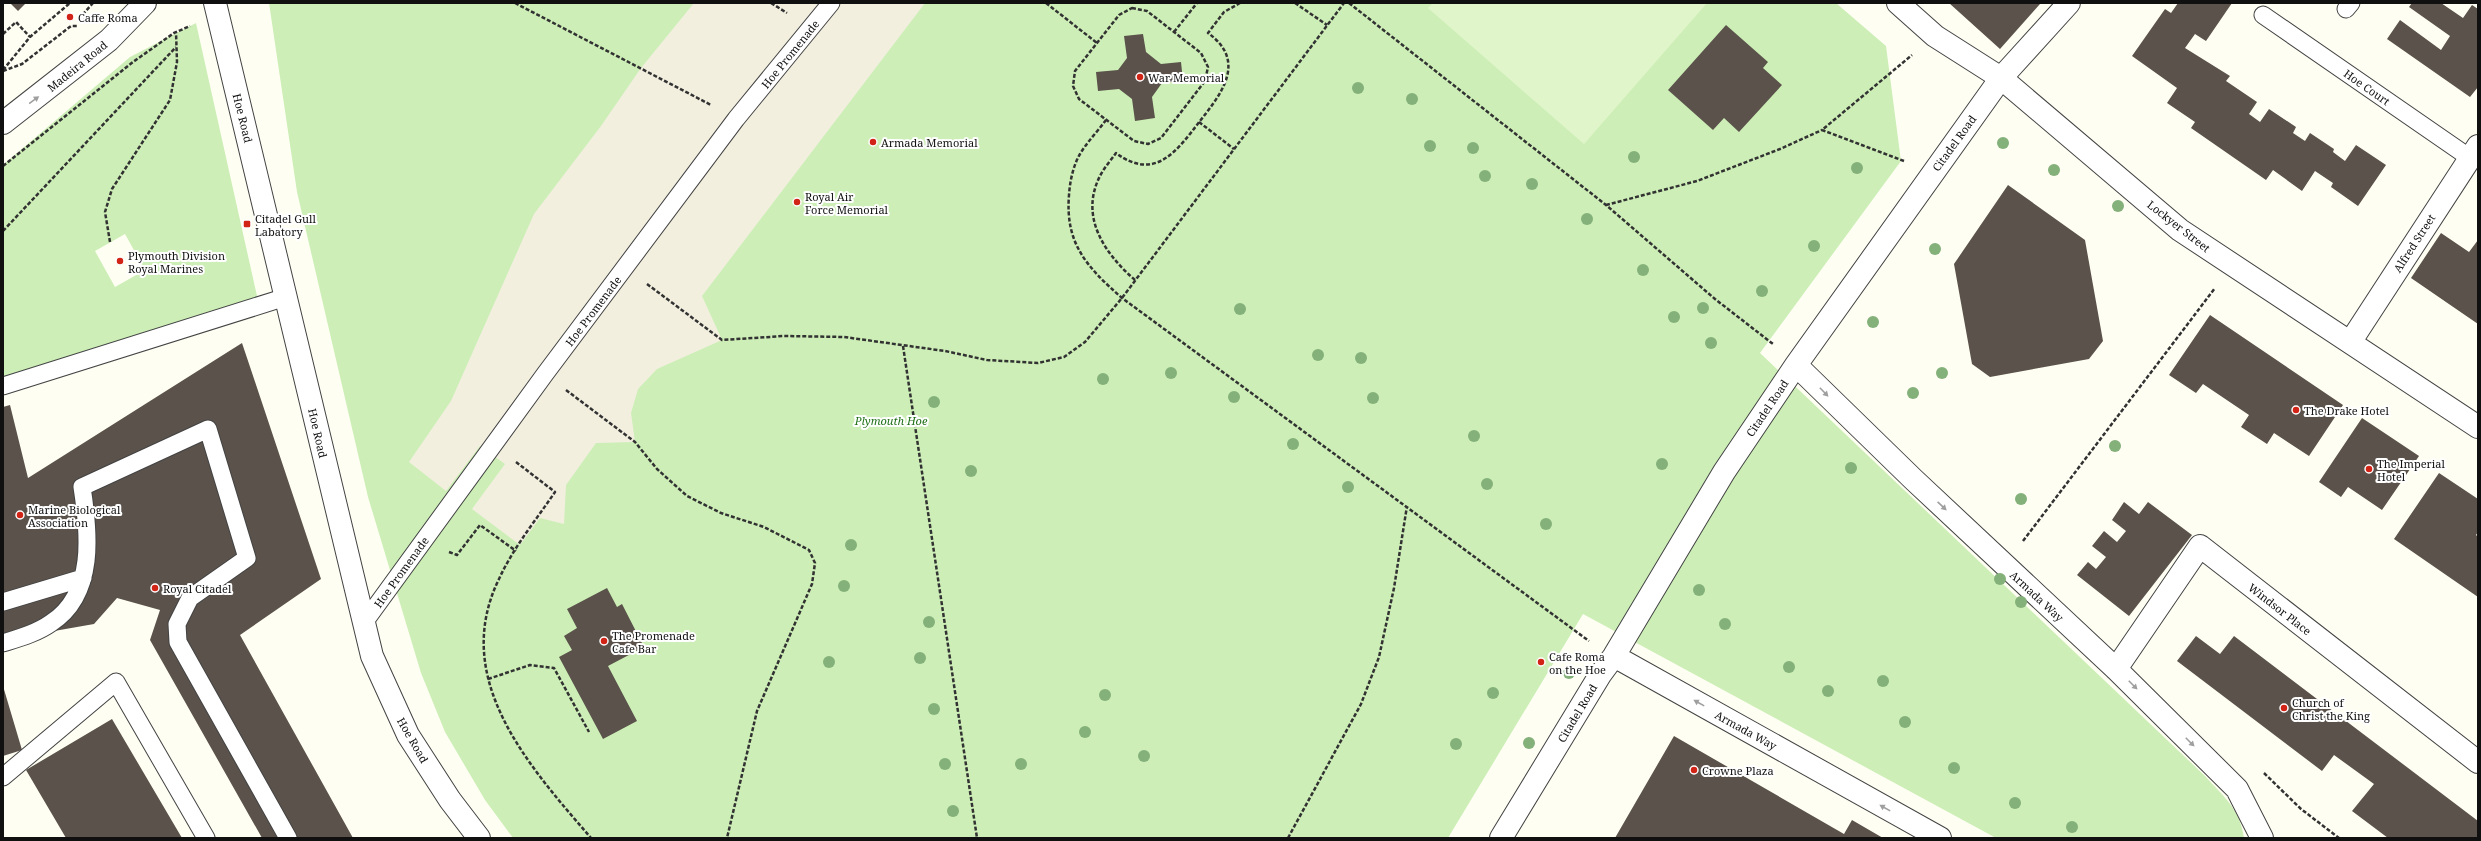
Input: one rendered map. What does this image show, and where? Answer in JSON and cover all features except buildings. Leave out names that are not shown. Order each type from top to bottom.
[{"type":"street","name":"Madeira Road","points":[[3,123],[109,40],[145,3]]},
{"type":"street","name":"Lockyer Street","points":[[1898,3],[1936,36],[2001,78],[2180,230],[2232,266],[2351,340],[2478,427]]},
{"type":"street","name":"Citadel Road","points":[[1501,838],[1600,674],[1614,656],[1724,472],[1796,366],[2001,78],[2069,3]]},
{"type":"street","name":"Hoe Road","points":[[216,8],[363,624],[372,656],[408,735],[450,800],[479,838]]},
{"type":"street","name":"Alfred Street","points":[[2351,340],[2474,152]]},
{"type":"street","name":"Armada Way","points":[[1796,366],[2004,565],[2116,669],[2236,790],[2261,833],[2262,838]]},
{"type":"street","name":"Windsor Place","points":[[2116,669],[2200,546],[2478,762]]},
{"type":"street","name":"Armada Way","points":[[1614,656],[1940,838]]},
{"type":"lane","name":"Hoe Promenade","points":[[363,624],[545,374],[626,268],[736,119],[831,3]]},
{"type":"lane","name":"Hoe Court","points":[[2263,15],[2474,152]]},
{"type":"lane","points":[[3,386],[286,297]]},
{"type":"lane","points":[[3,643],[26,636],[52,623],[71,603],[78,592],[83,578],[87,530],[82,487],[208,429],[247,558],[190,598],[177,624],[178,642],[288,838]]},
{"type":"lane","points":[[3,602],[83,578]]},
{"type":"lane","points":[[3,777],[116,682],[206,838]]},
{"type":"path","points":[[3,71],[30,37],[70,3]]},
{"type":"path","points":[[3,71],[22,64],[71,26],[85,25],[84,13],[93,3]]},
{"type":"path","points":[[514,3],[736,119]]},
{"type":"path","points":[[1046,3],[1097,44]]},
{"type":"path","points":[[1174,32],[1197,3]]},
{"type":"path","points":[[1135,280],[1106,251],[1095,229],[1092,205],[1099,176],[1116,153],[1137,164],[1150,164],[1164,161],[1175,153],[1223,91],[1228,78],[1228,64],[1225,51],[1216,39],[1208,33],[1224,12],[1240,3]]},
{"type":"path","points":[[1296,3],[1327,25]]},
{"type":"path","points":[[626,268],[722,340],[784,336],[844,338],[945,351],[987,360],[1038,363],[1064,357],[1085,342],[1122,298],[1344,3]]},
{"type":"path","points":[[3,166],[133,62],[176,32],[216,8]]},
{"type":"path","points":[[1132,8],[1146,11],[1174,32],[1202,53],[1208,66],[1205,81],[1161,138],[1148,144],[1141,144],[1134,141],[1079,99],[1073,86],[1076,71],[1119,15],[1132,8]]},
{"type":"path","points":[[3,34],[16,22],[30,37]]},
{"type":"path","points":[[110,242],[105,212],[112,189],[170,100],[177,62],[176,32]]},
{"type":"path","points":[[1606,205],[1697,181],[1780,149],[1822,130],[1936,36]]},
{"type":"path","points":[[3,231],[176,47]]},
{"type":"path","points":[[1106,120],[1080,154],[1070,182],[1068,215],[1072,237],[1085,262],[1122,298],[1605,651],[1594,666],[1600,674]]},
{"type":"path","points":[[1199,122],[1234,149]]},
{"type":"path","points":[[1822,130],[1933,172]]},
{"type":"path","points":[[2004,565],[2232,266]]},
{"type":"path","points":[[903,346],[977,838]]},
{"type":"path","points":[[545,374],[635,442],[657,469],[687,496],[721,513],[764,527],[794,541],[808,550],[815,563],[812,584],[757,711],[727,838]]},
{"type":"path","points":[[514,460],[555,492],[498,579],[483,626],[484,661],[493,698],[513,739],[563,805],[591,838]]},
{"type":"path","points":[[1288,838],[1361,704],[1379,657],[1394,588],[1407,506]]},
{"type":"path","points":[[457,555],[480,525],[516,551]]},
{"type":"path","points":[[488,679],[530,665],[554,668],[589,732]]},
{"type":"green space","name":"Plymouth Hoe","points":[[269,3],[1836,3],[1886,46],[1901,161],[1760,353],[2205,776],[2225,797],[2235,811],[2242,828],[2244,838],[1996,838],[1583,614],[1448,838],[513,838],[485,800],[445,732],[421,673],[368,497],[297,192]]},
{"type":"green space","points":[[1433,3],[1707,3],[1584,144],[1428,8]]},
{"type":"green space","points":[[196,23],[259,305],[3,386],[3,165],[130,57]],"holes":[[[125,234],[145,270],[115,287],[95,251]]]},
{"type":"shaded area","points":[[694,3],[925,3],[702,296],[722,340],[657,369],[638,389],[631,413],[635,442],[596,443],[566,485],[564,524],[540,518],[520,545],[472,509],[505,464],[480,446],[446,491],[409,462],[451,401],[534,214],[601,126],[641,68]]},
{"type":"place","name":"Caffe Roma","points":[[70,17]]},
{"type":"place","name":"War Memorial","points":[[1140,77]]},
{"type":"place","name":"Armada Memorial","points":[[873,142]]},
{"type":"place","name":"Royal Air Force Memorial","points":[[797,202]]},
{"type":"place","name":"Citadel Gull Labatory","points":[[247,224]]},
{"type":"place","name":"Plymouth Division Royal Marines","points":[[120,261]]},
{"type":"place","name":"The Drake Hotel","points":[[2296,410]]},
{"type":"place","name":"The Imperial Hotel","points":[[2369,469]]},
{"type":"place","name":"Marine Biological Association","points":[[20,515]]},
{"type":"place","name":"Royal Citadel","points":[[155,588]]},
{"type":"place","name":"The Promenade Cafe Bar","points":[[604,641]]},
{"type":"place","name":"Cafe Roma on the Hoe","points":[[1541,662]]},
{"type":"place","name":"Church of Christ the King","points":[[2284,708]]},
{"type":"place","name":"Crowne Plaza","points":[[1694,770]]}]
